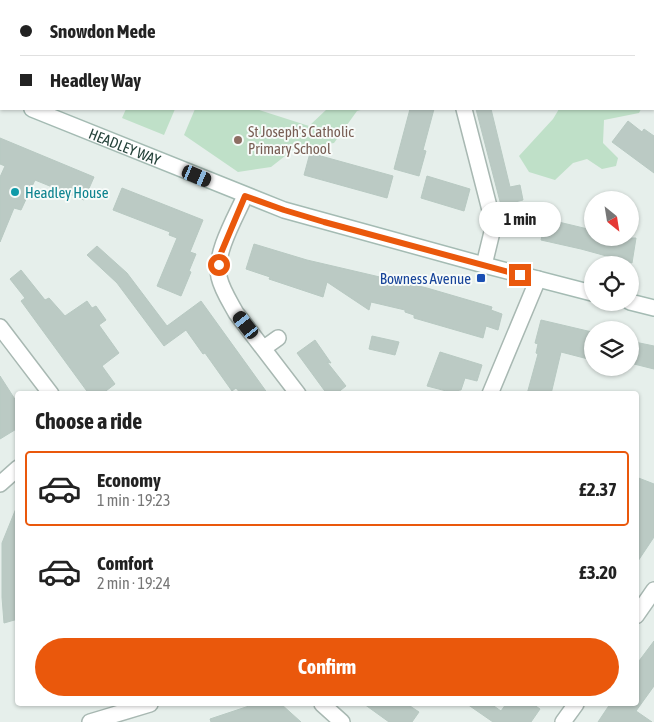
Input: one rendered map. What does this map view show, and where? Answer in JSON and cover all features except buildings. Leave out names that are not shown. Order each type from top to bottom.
[{"type":"street","name":"HEADLEY WAY","points":[[34,110],[245,196],[284,210],[584,291]]},
{"type":"street","points":[[464,110],[492,218],[492,232],[484,265]]},
{"type":"street","points":[[245,196],[221,253],[219,277],[236,313],[296,391]]},
{"type":"street","points":[[491,391],[538,279]]},
{"type":"street","points":[[639,304],[654,308]]},
{"type":"street","points":[[0,327],[49,391]]},
{"type":"street","points":[[264,348],[278,338]]},
{"type":"street","points":[[0,484],[15,471]]},
{"type":"street","points":[[639,612],[654,590]]},
{"type":"street","points":[[90,722],[143,706]]},
{"type":"street","points":[[324,706],[342,722]]},
{"type":"street","points":[[563,722],[575,706]]},
{"type":"green space","points":[[126,110],[175,110],[164,135],[122,118]]},
{"type":"green space","name":"St Joseph's Catholic Primary School","points":[[195,110],[259,110],[309,126],[326,110],[360,110],[357,111],[334,143],[294,149],[271,167],[238,172],[184,135]]},
{"type":"green space","points":[[558,110],[640,110],[639,113],[604,120],[603,143],[618,158],[616,166],[602,169],[587,159],[573,163],[555,180],[529,172],[519,156],[553,119]]},
{"type":"place","name":"St Joseph's Catholic Primary School","points":[[238,140]]},
{"type":"place","name":"Headley House","points":[[15,192]]},
{"type":"place","name":"Bowness Avenue","points":[[481,278]]},
{"type":"route","points":[[219,265],[221,253],[245,196],[324,222],[520,275]]}]
